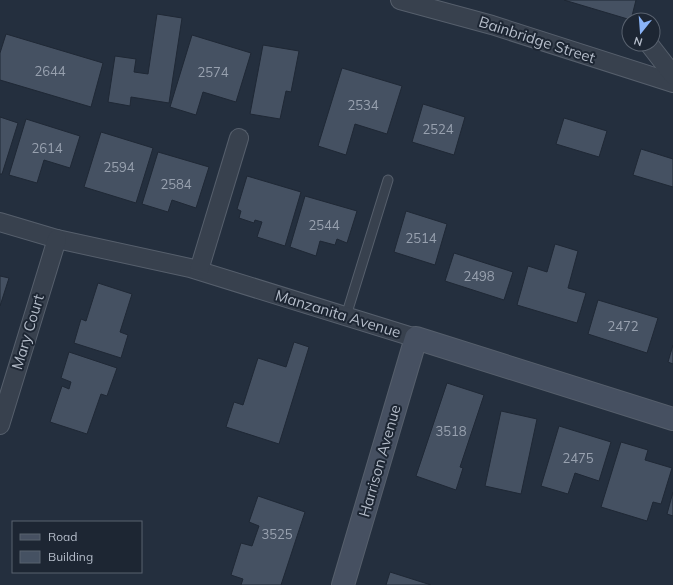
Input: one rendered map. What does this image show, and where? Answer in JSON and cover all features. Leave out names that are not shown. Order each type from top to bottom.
[{"type":"street","name":"Bainbridge Street","points":[[400,0],[492,25],[673,84]]},
{"type":"street","points":[[655,52],[673,75]]},
{"type":"street","points":[[198,270],[238,138]]},
{"type":"street","name":"Manzanita Avenue","points":[[0,222],[57,239],[198,270],[673,419]]},
{"type":"street","name":"Mary Court","points":[[0,425],[57,239]]},
{"type":"street","name":"Harrison Avenue","points":[[343,585],[416,338]]},
{"type":"lane","points":[[346,316],[388,180]]},
{"type":"building","points":[[564,0],[636,0],[633,12],[621,12],[621,17]]},
{"type":"building","points":[[157,14],[182,18],[169,103],[131,97],[130,106],[108,102],[115,56],[136,59],[134,72],[148,74]]},
{"type":"building","points":[[6,34],[103,63],[91,107],[0,80],[0,53]]},
{"type":"building","points":[[192,35],[251,53],[236,102],[203,92],[196,115],[170,107]]},
{"type":"building","points":[[263,45],[299,51],[291,92],[286,91],[280,119],[250,114]]},
{"type":"building","points":[[342,68],[402,86],[387,134],[355,124],[346,155],[318,146]]},
{"type":"building","points":[[423,104],[465,117],[454,155],[412,142]]},
{"type":"building","points":[[0,117],[18,123],[2,174],[0,174]]},
{"type":"building","points":[[564,118],[607,131],[599,157],[556,144]]},
{"type":"building","points":[[26,119],[80,136],[70,168],[44,160],[37,183],[9,175]]},
{"type":"building","points":[[101,132],[153,148],[136,203],[84,187]]},
{"type":"building","points":[[641,149],[673,159],[673,187],[633,175]]},
{"type":"building","points":[[158,152],[209,167],[196,208],[172,200],[168,212],[142,204]]},
{"type":"building","points":[[247,176],[301,192],[285,246],[257,237],[262,222],[255,220],[254,223],[239,218],[241,211],[237,209]]},
{"type":"building","points":[[305,196],[357,211],[347,243],[337,239],[335,245],[320,241],[316,256],[290,247]]},
{"type":"building","points":[[406,211],[447,224],[435,265],[394,252]]},
{"type":"building","points":[[555,244],[578,251],[568,288],[586,293],[577,323],[517,305],[528,266],[547,272]]},
{"type":"building","points":[[454,253],[513,272],[504,300],[445,281]]},
{"type":"building","points":[[0,276],[9,278],[0,306]]},
{"type":"building","points":[[98,283],[132,294],[120,332],[128,335],[121,358],[74,343],[81,319],[86,321]]},
{"type":"building","points":[[598,300],[658,318],[647,353],[588,334]]},
{"type":"building","points":[[294,342],[309,347],[279,444],[226,427],[234,402],[243,405],[258,358],[286,367]]},
{"type":"building","points":[[673,345],[673,364],[668,362]]},
{"type":"building","points":[[69,352],[117,368],[107,396],[101,394],[87,434],[50,422],[62,386],[69,389],[71,382],[61,378]]},
{"type":"building","points":[[447,383],[484,395],[460,467],[463,468],[456,490],[416,476]]},
{"type":"building","points":[[501,411],[537,419],[521,494],[485,486]]},
{"type":"building","points":[[559,426],[611,442],[599,481],[575,473],[568,494],[541,486]]},
{"type":"building","points":[[621,442],[648,450],[645,460],[672,468],[661,504],[653,502],[647,521],[601,507]]},
{"type":"building","points":[[673,492],[673,516],[667,514]]},
{"type":"building","points":[[258,496],[305,512],[281,585],[241,585],[243,579],[231,575],[241,543],[252,546],[259,526],[249,522]]},
{"type":"building","points":[[390,572],[431,585],[386,585]]}]
